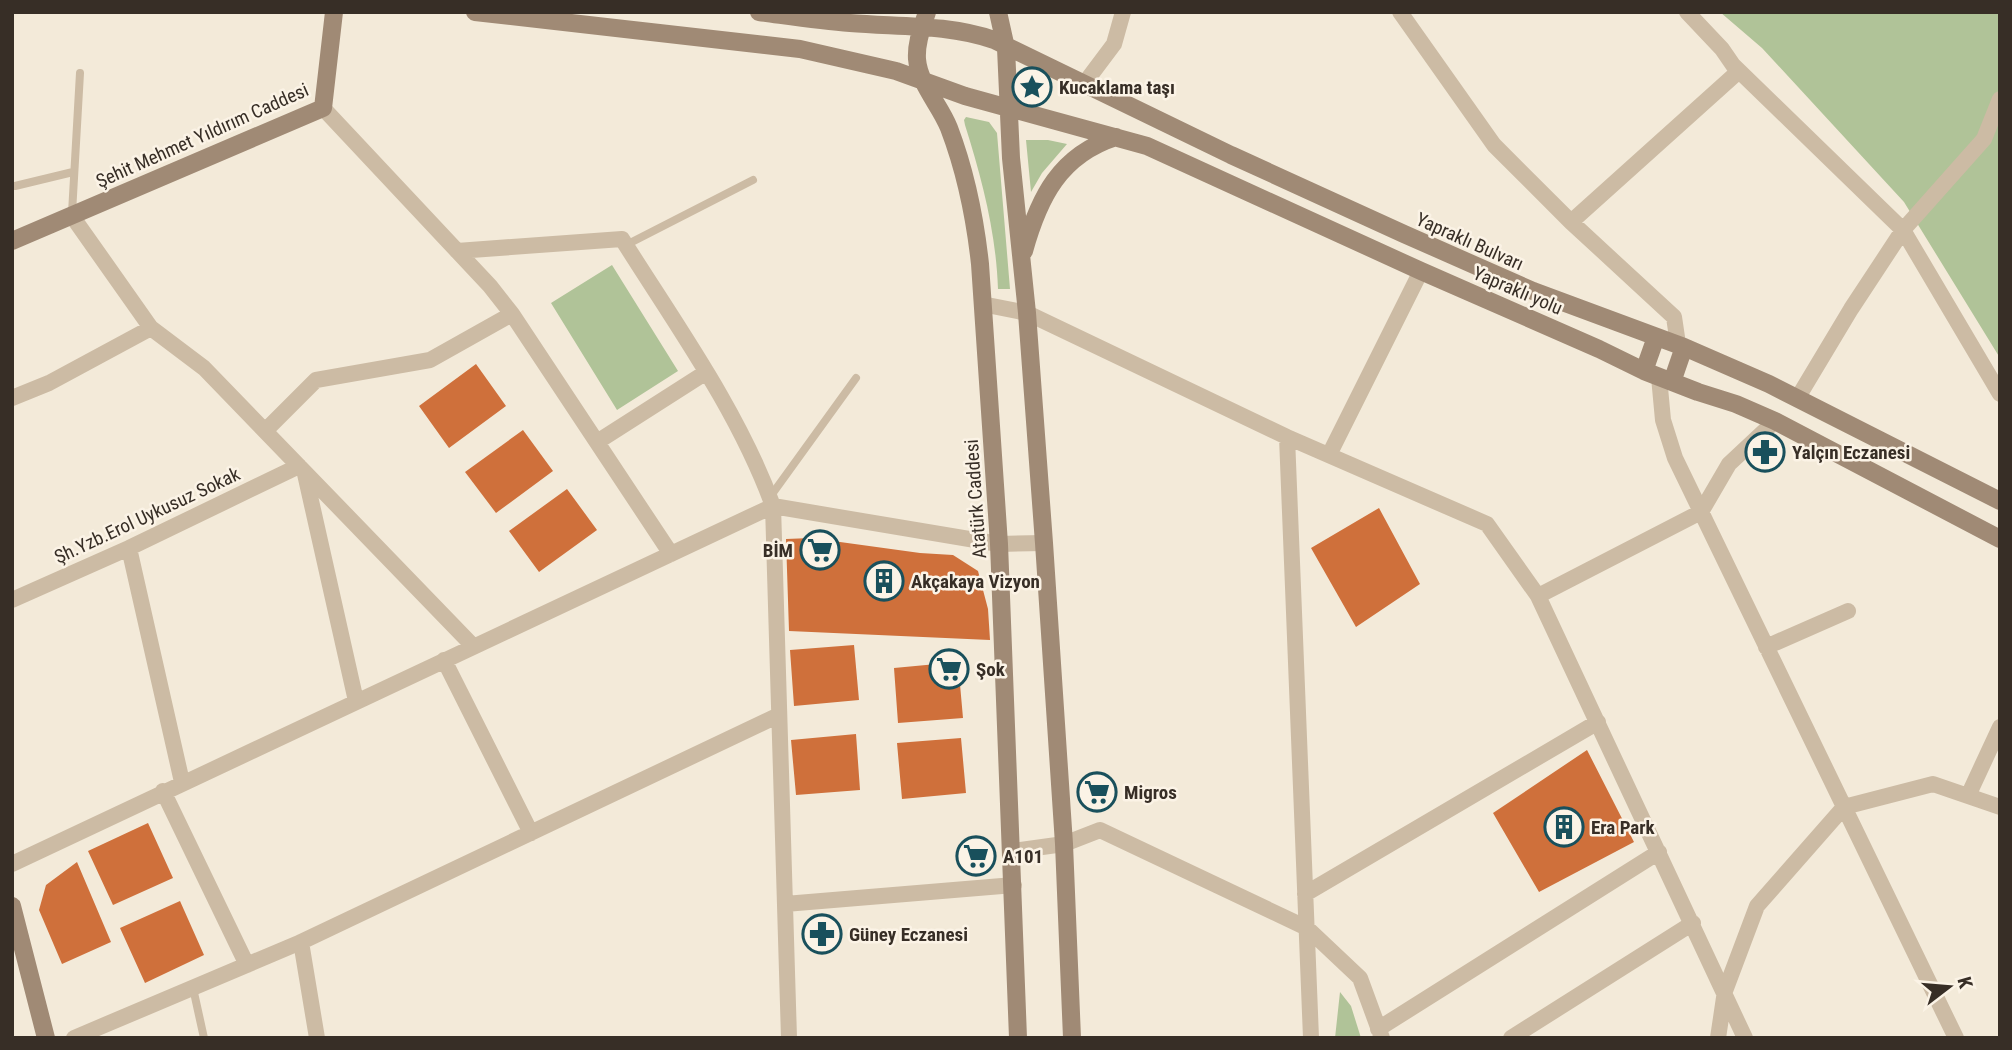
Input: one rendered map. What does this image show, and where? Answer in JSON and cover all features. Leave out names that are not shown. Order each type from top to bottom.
[{"type":"main road","name":"Şehit Mehmet Yıldırım Caddesi","points":[[12,241],[323,108],[334,12]]},
{"type":"main road","points":[[475,12],[800,49],[850,59],[1008,108]]},
{"type":"main road","name":"Yapraklı Bulvarı","points":[[761,12],[849,23],[925,20],[974,33],[1005,45],[1404,234],[1533,291],[1681,346],[1797,398],[2000,500]]},
{"type":"main road","points":[[998,12],[1005,45],[1044,543],[1064,844],[1072,1038]]},
{"type":"main road","name":"Atatürk Caddesi","points":[[925,20],[917,61],[924,81],[947,123],[963,173],[978,242],[999,544],[1013,850],[1018,1038]]},
{"type":"main road","name":"Yapraklı yolu","points":[[1008,108],[1147,146],[1658,377],[1737,404],[1775,421],[2000,539]]},
{"type":"main road","points":[[1022,261],[1036,214],[1057,176],[1087,149],[1116,137]]},
{"type":"main road","points":[[1656,337],[1658,377]]},
{"type":"main road","points":[[1658,377],[1681,346]]},
{"type":"main road","points":[[12,906],[46,1038]]},
{"type":"street","points":[[1084,84],[1114,44],[1123,12]]},
{"type":"street","points":[[1400,12],[1494,145],[1571,222],[1674,317],[1681,346]]},
{"type":"street","points":[[1687,12],[1723,49],[1739,71],[1903,230],[2000,394]]},
{"type":"street","points":[[1571,222],[1739,71]]},
{"type":"street","points":[[1797,398],[1903,230],[1994,126],[2000,99]]},
{"type":"street","points":[[323,108],[512,314],[671,554]]},
{"type":"street","points":[[72,216],[151,328],[204,368],[473,646]]},
{"type":"street","points":[[457,251],[622,239],[755,459],[771,502],[789,1038]]},
{"type":"street","points":[[1329,455],[1421,271]]},
{"type":"street","points":[[982,304],[1027,313],[1287,437],[1487,524],[1538,596],[1745,1038]]},
{"type":"street","points":[[265,431],[316,380],[430,360],[512,314]]},
{"type":"street","points":[[12,398],[49,383],[151,328]]},
{"type":"street","points":[[597,442],[705,373]]},
{"type":"street","points":[[1658,377],[1663,420],[1671,445],[1701,512],[1956,1038]]},
{"type":"street","points":[[1538,596],[1701,512],[1729,464],[1775,421]]},
{"type":"street","points":[[1287,437],[1311,1038]]},
{"type":"street","points":[[301,469],[356,701]]},
{"type":"street","name":"Şh.Yzb.Erol Uykusuz Sokak","points":[[12,600],[301,469]]},
{"type":"street","points":[[12,864],[671,554],[771,502],[999,544],[1044,543]]},
{"type":"street","points":[[129,548],[182,782]]},
{"type":"street","points":[[1766,647],[1848,611]]},
{"type":"street","points":[[444,660],[531,833]]},
{"type":"street","points":[[74,1038],[301,942],[779,715]]},
{"type":"street","points":[[1305,894],[1598,722]]},
{"type":"street","points":[[1968,796],[2000,727]]},
{"type":"street","points":[[1718,1038],[1725,991],[1757,906],[1844,807],[1933,784],[2000,807]]},
{"type":"street","points":[[163,791],[247,965]]},
{"type":"street","points":[[1013,850],[1064,844],[1100,830],[1307,928],[1360,978],[1380,1033],[1659,852]]},
{"type":"street","points":[[785,904],[1014,885]]},
{"type":"street","points":[[1511,1038],[1693,923]]},
{"type":"street","points":[[301,942],[317,1038]]},
{"type":"lane","points":[[72,216],[80,73]]},
{"type":"lane","points":[[15,186],[73,172]]},
{"type":"lane","points":[[626,246],[753,180]]},
{"type":"lane","points":[[771,502],[856,378]]},
{"type":"lane","points":[[193,988],[204,1038]]},
{"type":"green space","points":[[1720,12],[2000,12],[2000,358],[1904,202],[1762,48]]},
{"type":"green space","points":[[966,117],[989,122],[997,133],[1010,289],[998,289],[991,226],[965,125]]},
{"type":"green space","points":[[1026,140],[1048,140],[1067,144],[1042,173],[1031,192]]},
{"type":"green space","points":[[612,265],[678,371],[617,410],[551,303]]},
{"type":"green space","points":[[1340,992],[1351,1006],[1361,1038],[1335,1038]]},
{"type":"building","points":[[476,364],[506,406],[449,448],[419,406]]},
{"type":"building","points":[[523,430],[553,471],[496,513],[465,472]]},
{"type":"building","points":[[567,489],[597,530],[539,572],[509,531]]},
{"type":"building","points":[[1379,508],[1420,584],[1356,627],[1311,548]]},
{"type":"building","name":"Akçakaya Vizyon","points":[[811,538],[953,555],[978,571],[988,609],[990,640],[789,631],[786,539]]},
{"type":"building","points":[[854,645],[859,700],[794,706],[790,650]]},
{"type":"building","points":[[958,662],[963,718],[898,723],[894,668]]},
{"type":"building","points":[[856,734],[860,790],[796,795],[791,740]]},
{"type":"building","points":[[961,738],[966,793],[902,799],[897,743]]},
{"type":"building","name":"Era Park","points":[[1587,750],[1634,842],[1539,892],[1493,813]]},
{"type":"building","points":[[148,823],[173,878],[113,905],[88,851]]},
{"type":"building","points":[[77,862],[111,942],[62,964],[39,910],[46,885]]},
{"type":"building","points":[[180,901],[204,955],[145,983],[120,928]]},
{"type":"place","name":"Kucaklama taşı","points":[[1032,87]]},
{"type":"place","name":"Yalçın Eczanesi","points":[[1765,452]]},
{"type":"place","name":"BİM","points":[[820,550]]},
{"type":"place","name":"Akçakaya Vizyon","points":[[884,581]]},
{"type":"place","name":"Şok","points":[[949,669]]},
{"type":"place","name":"Migros","points":[[1097,792]]},
{"type":"place","name":"Era Park","points":[[1564,827]]},
{"type":"place","name":"A101","points":[[976,856]]},
{"type":"place","name":"Güney Eczanesi","points":[[822,934]]}]
